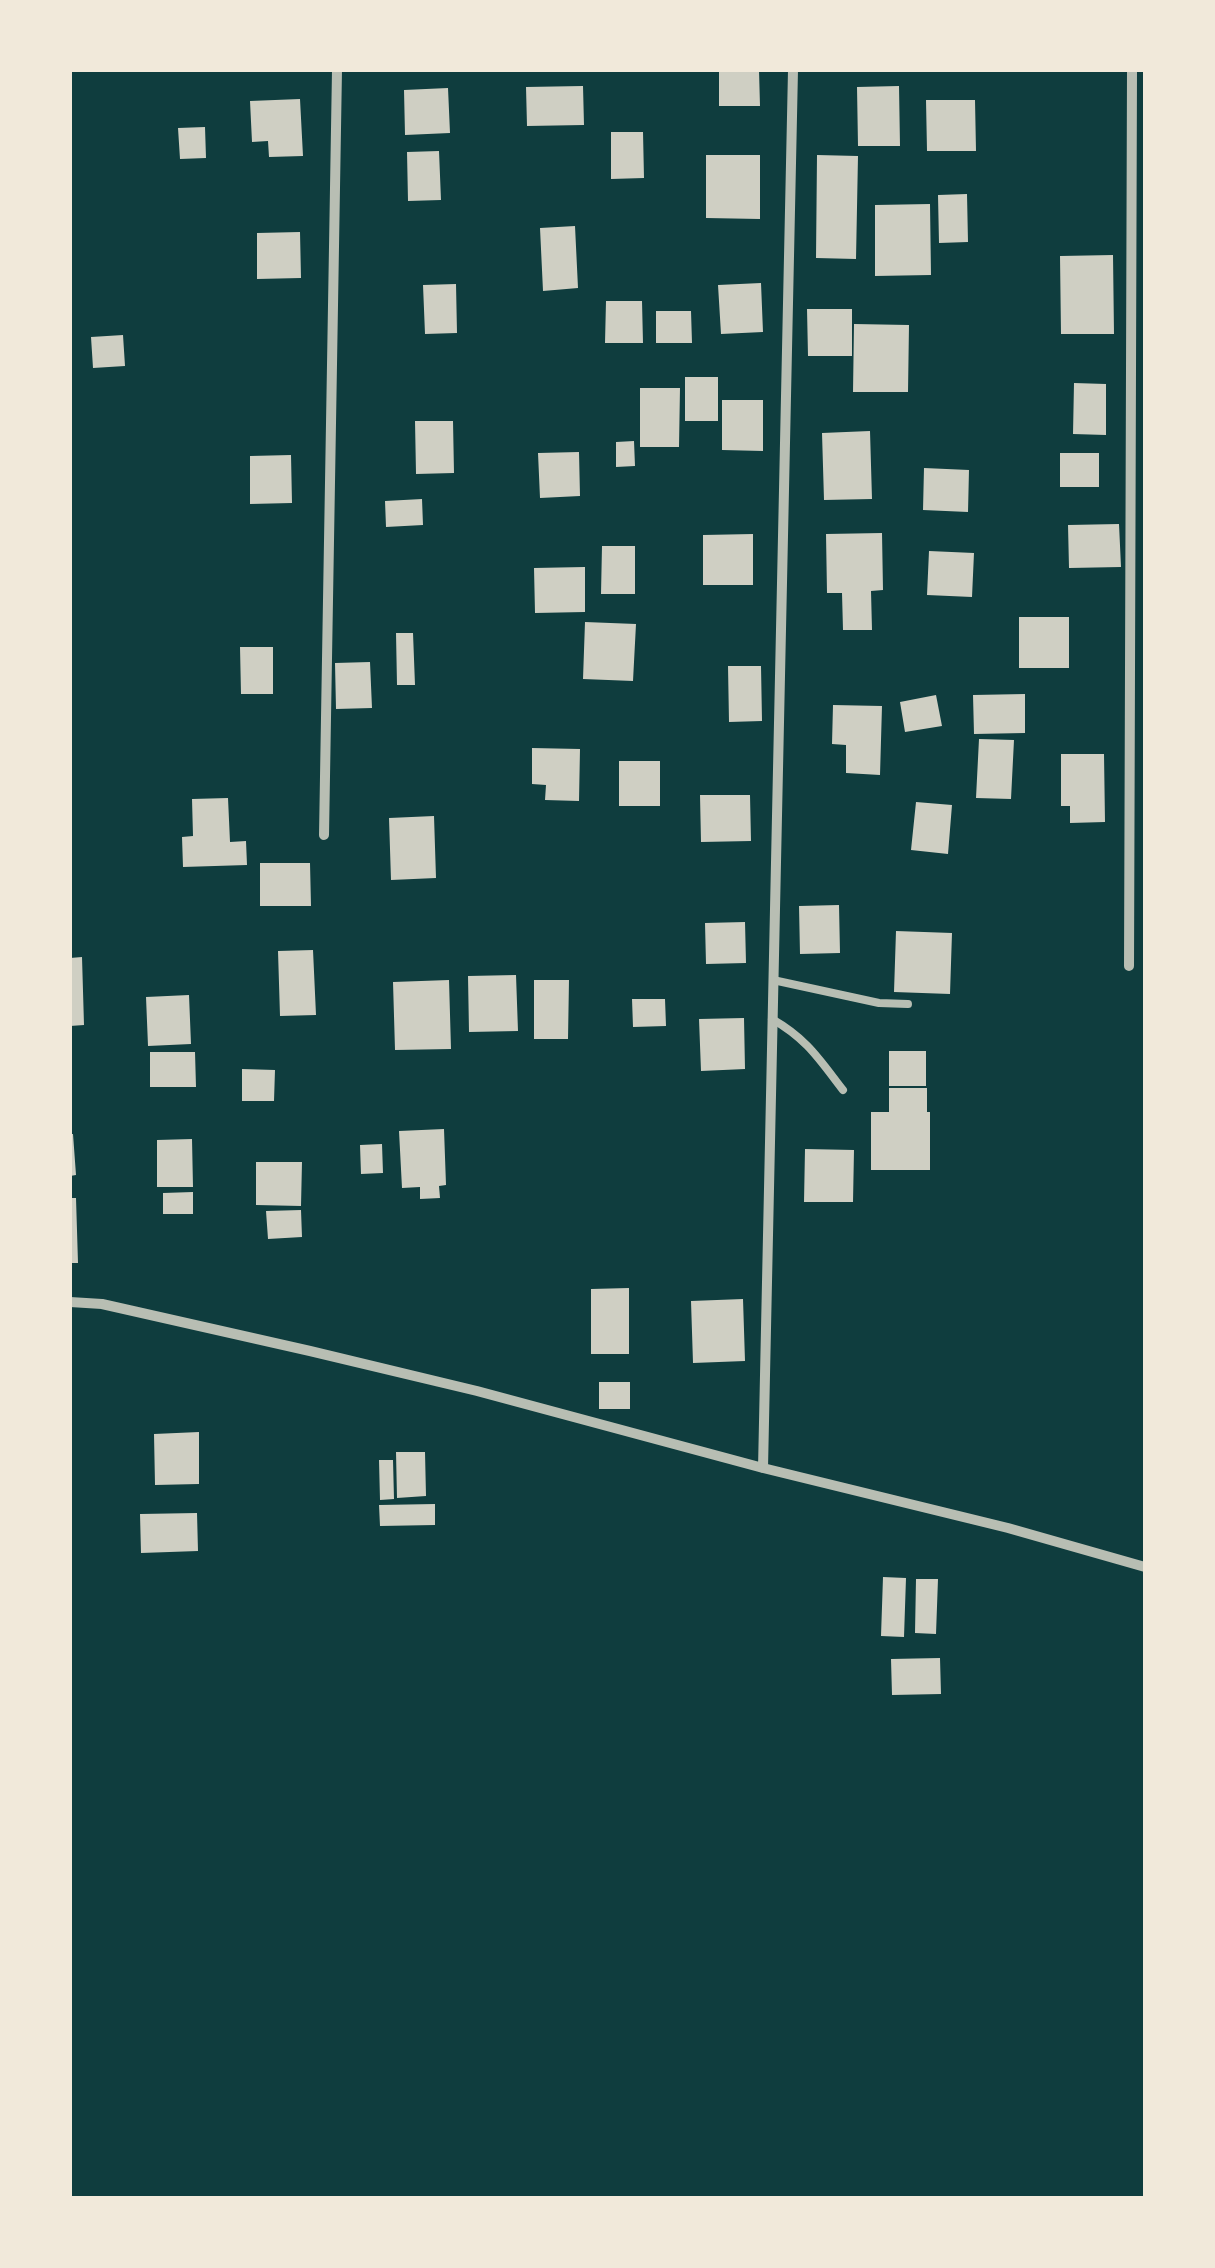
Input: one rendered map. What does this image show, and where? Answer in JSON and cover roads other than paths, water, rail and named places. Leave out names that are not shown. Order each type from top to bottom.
[{"type":"street","points":[[324,835],[337,70]]},
{"type":"street","points":[[763,1468],[793,70]]},
{"type":"street","points":[[1129,966],[1139,71]]},
{"type":"street","points":[[70,1302],[102,1304],[477,1390],[1145,1567]]},
{"type":"lane","points":[[773,980],[879,1003],[908,1004]]},
{"type":"lane","points":[[772,1019],[797,1033],[842,1090]]}]
